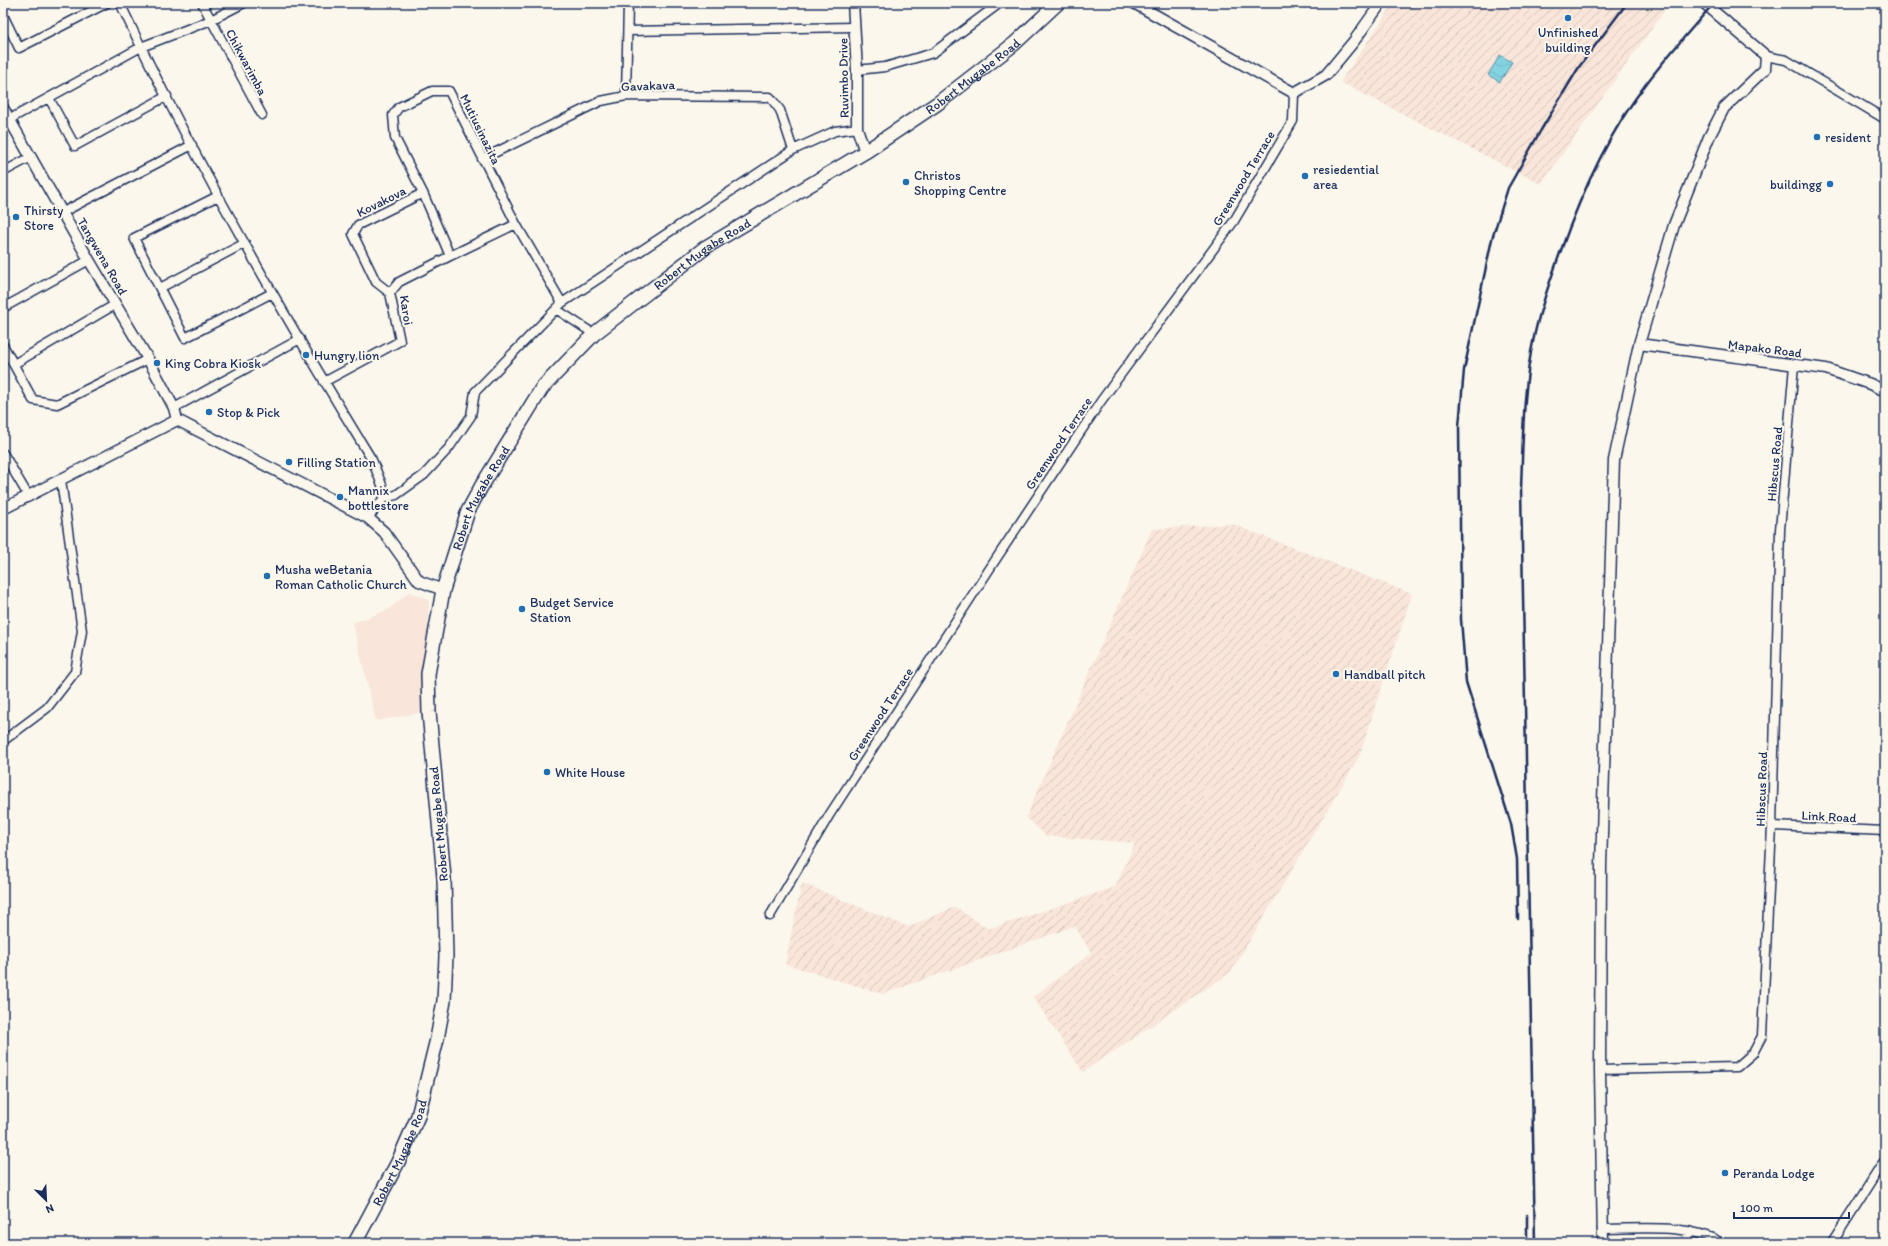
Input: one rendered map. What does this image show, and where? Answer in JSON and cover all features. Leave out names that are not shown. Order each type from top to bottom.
[{"type":"main road","name":"Robert Mugabe Road","points":[[355,1243],[398,1162],[418,1116],[437,1039],[444,1001],[446,956],[444,878],[428,712],[428,674],[443,590],[468,511],[481,487],[542,388],[594,334],[706,247],[865,152],[938,104],[1014,44],[1058,3]]},
{"type":"street","points":[[3,15],[19,48],[107,3]]},
{"type":"street","points":[[120,3],[218,196],[272,293],[372,460],[382,485],[384,498]]},
{"type":"street","name":"Chikwarimba","points":[[202,3],[262,115]]},
{"type":"street","points":[[10,119],[141,47],[211,20],[244,3]]},
{"type":"street","points":[[626,96],[628,3]]},
{"type":"street","name":"Ruvimbo Drive","points":[[853,3],[857,70],[857,128],[865,152]]},
{"type":"street","points":[[857,70],[885,67],[933,53],[1000,3]]},
{"type":"street","points":[[1134,3],[1294,93],[1326,75],[1354,41],[1380,3]]},
{"type":"street","points":[[1704,3],[1766,56],[1786,60],[1885,119]]},
{"type":"street","points":[[628,31],[854,27]]},
{"type":"street","points":[[1603,1243],[1600,1070],[1601,865],[1614,460],[1639,344],[1674,225],[1709,137],[1724,108],[1765,69],[1766,56]]},
{"type":"street","name":"Mutiusinazita","points":[[450,256],[423,193],[395,138],[393,115],[399,107],[432,91],[449,91],[516,224],[562,303]]},
{"type":"street","name":"Greenwood Terrace","points":[[770,916],[830,814],[1066,454],[1101,402],[1234,221],[1293,120],[1294,93]]},
{"type":"street","points":[[49,98],[75,146],[167,96]]},
{"type":"street","name":"Gavakava","points":[[482,159],[601,101],[626,96],[770,97],[780,110],[793,150]]},
{"type":"street","name":"Tangwena Road","points":[[3,108],[89,260],[148,359],[174,408],[177,420]]},
{"type":"street","points":[[368,518],[384,498],[396,495],[424,475],[444,454],[471,416],[475,392],[562,303],[793,150],[835,131],[857,128]]},
{"type":"street","points":[[63,212],[192,146]]},
{"type":"street","points":[[3,172],[31,157]]},
{"type":"street","name":"Kovakova","points":[[390,293],[376,282],[353,234],[358,225],[423,193]]},
{"type":"street","points":[[218,196],[134,238],[185,338],[272,293]]},
{"type":"street","name":"Karoi","points":[[324,382],[400,341],[390,293],[399,282],[516,224]]},
{"type":"street","points":[[160,288],[245,243]]},
{"type":"street","points":[[3,308],[89,260]]},
{"type":"street","points":[[14,364],[116,304]]},
{"type":"street","points":[[556,309],[594,334]]},
{"type":"street","points":[[174,408],[300,339]]},
{"type":"street","name":"Mapako Road","points":[[1639,344],[1826,369],[1870,384],[1885,391]]},
{"type":"street","points":[[3,345],[33,400],[58,404],[148,359]]},
{"type":"street","name":"Hibscus Road","points":[[1600,1070],[1737,1067],[1752,1053],[1762,1036],[1772,826],[1780,530],[1794,365]]},
{"type":"street","points":[[3,509],[177,420],[368,518],[384,532],[419,581],[443,590]]},
{"type":"street","points":[[3,453],[29,497]]},
{"type":"street","points":[[3,741],[47,708],[75,672],[82,631],[61,480]]},
{"type":"street","name":"Link Road","points":[[1772,826],[1885,831]]},
{"type":"street","points":[[1832,1243],[1885,1160]]},
{"type":"street","points":[[1602,1229],[1671,1228],[1712,1237],[1722,1243]]},
{"type":"street","points":[[1688,1232],[1688,1243]]},
{"type":"shaded area","points":[[1394,3],[1670,3],[1541,184],[1340,82]]},
{"type":"shaded area","points":[[1232,524],[1412,594],[1359,757],[1231,972],[1083,1072],[1033,997],[1091,953],[1075,926],[883,994],[785,964],[802,883],[908,927],[955,907],[989,929],[1115,887],[1135,843],[1046,836],[1026,817],[1152,529]]},
{"type":"shaded area","points":[[409,592],[429,600],[424,712],[376,721],[353,623],[388,610]]},
{"type":"water","points":[[1500,55],[1512,62],[1500,82],[1488,75]]},
{"type":"railway","points":[[1518,919],[1517,859],[1511,824],[1466,682],[1461,619],[1459,426],[1464,370],[1492,239],[1508,188],[1579,67],[1627,3]]},
{"type":"railway","points":[[1535,1243],[1521,488],[1524,412],[1530,356],[1539,316],[1568,231],[1586,187],[1607,144],[1632,103],[1646,84],[1714,3]]},
{"type":"railway","points":[[1527,1215],[1527,1243]]},
{"type":"place","name":"Unfinished building","points":[[1568,18]]},
{"type":"place","name":"resident","points":[[1817,137]]},
{"type":"place","name":"resiedential area","points":[[1305,176]]},
{"type":"place","name":"Christos Shopping Centre","points":[[906,182]]},
{"type":"place","name":"buildingg","points":[[1830,184]]},
{"type":"place","name":"Thirsty Store","points":[[16,217]]},
{"type":"place","name":"Hungry lion","points":[[306,355]]},
{"type":"place","name":"King Cobra Kiosk","points":[[157,363]]},
{"type":"place","name":"Stop & Pick","points":[[209,412]]},
{"type":"place","name":"Filling Station","points":[[289,462]]},
{"type":"place","name":"Mannix bottlestore","points":[[340,497]]},
{"type":"place","name":"Musha weBetania Roman Catholic Church","points":[[267,576]]},
{"type":"place","name":"Budget Service Station","points":[[522,609]]},
{"type":"place","name":"Handball pitch","points":[[1336,674]]},
{"type":"place","name":"White House","points":[[547,772]]},
{"type":"place","name":"Peranda Lodge","points":[[1725,1173]]}]
